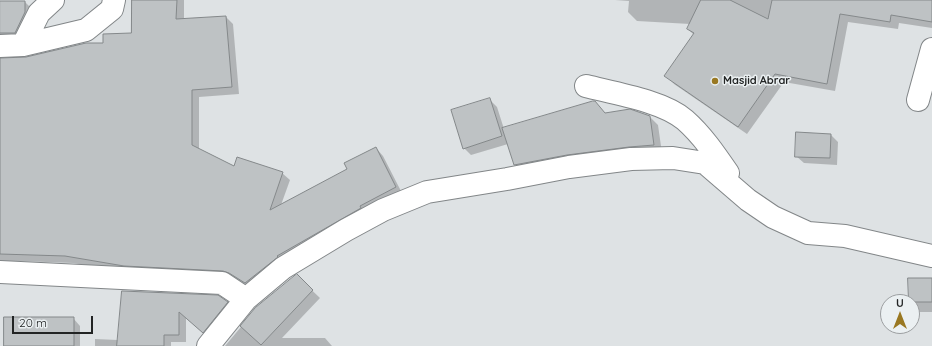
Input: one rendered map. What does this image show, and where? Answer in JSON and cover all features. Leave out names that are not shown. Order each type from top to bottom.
[{"type":"street","points":[[23,45],[39,13],[53,0]]},
{"type":"street","points":[[0,46],[23,45],[86,30],[112,9],[114,0]]},
{"type":"street","points":[[918,100],[932,49]]},
{"type":"street","points":[[586,86],[658,104],[684,119],[712,149],[748,200]]},
{"type":"street","points":[[208,346],[246,298],[283,268],[346,230],[383,210],[427,192],[569,167],[631,159],[673,158],[705,163],[748,200],[773,217],[808,233],[845,236],[932,256]]},
{"type":"street","points":[[0,272],[222,283],[246,298]]},
{"type":"building","points":[[132,0],[177,0],[176,19],[226,16],[232,87],[192,90],[192,145],[234,166],[237,157],[283,172],[270,210],[347,169],[344,163],[376,147],[396,187],[360,206],[361,208],[277,256],[278,257],[245,283],[223,271],[124,266],[65,256],[0,254],[0,58],[26,57],[86,43],[103,43],[103,34],[131,33]]},
{"type":"building","points":[[701,0],[730,0],[768,19],[772,0],[932,0],[932,22],[891,15],[890,22],[840,14],[827,84],[775,74],[738,127],[664,76],[694,33],[687,29]]},
{"type":"building","points":[[0,1],[25,1],[25,12],[15,33],[0,33]]},
{"type":"building","points":[[490,98],[502,136],[463,149],[451,110]]},
{"type":"building","points":[[595,101],[605,113],[630,109],[650,116],[654,145],[567,155],[514,165],[502,128]]},
{"type":"building","points":[[796,132],[831,134],[830,158],[795,157]]},
{"type":"building","points":[[297,274],[313,290],[261,345],[240,326],[255,308]]},
{"type":"building","points":[[908,278],[932,278],[932,302],[920,302],[920,294],[909,294]]},
{"type":"building","points":[[122,291],[218,295],[228,302],[203,333],[179,312],[179,335],[164,335],[164,346],[117,346]]},
{"type":"building","points":[[4,317],[74,317],[74,346],[4,346]]},
{"type":"place","name":"Masjid Abrar","points":[[715,81]]}]
